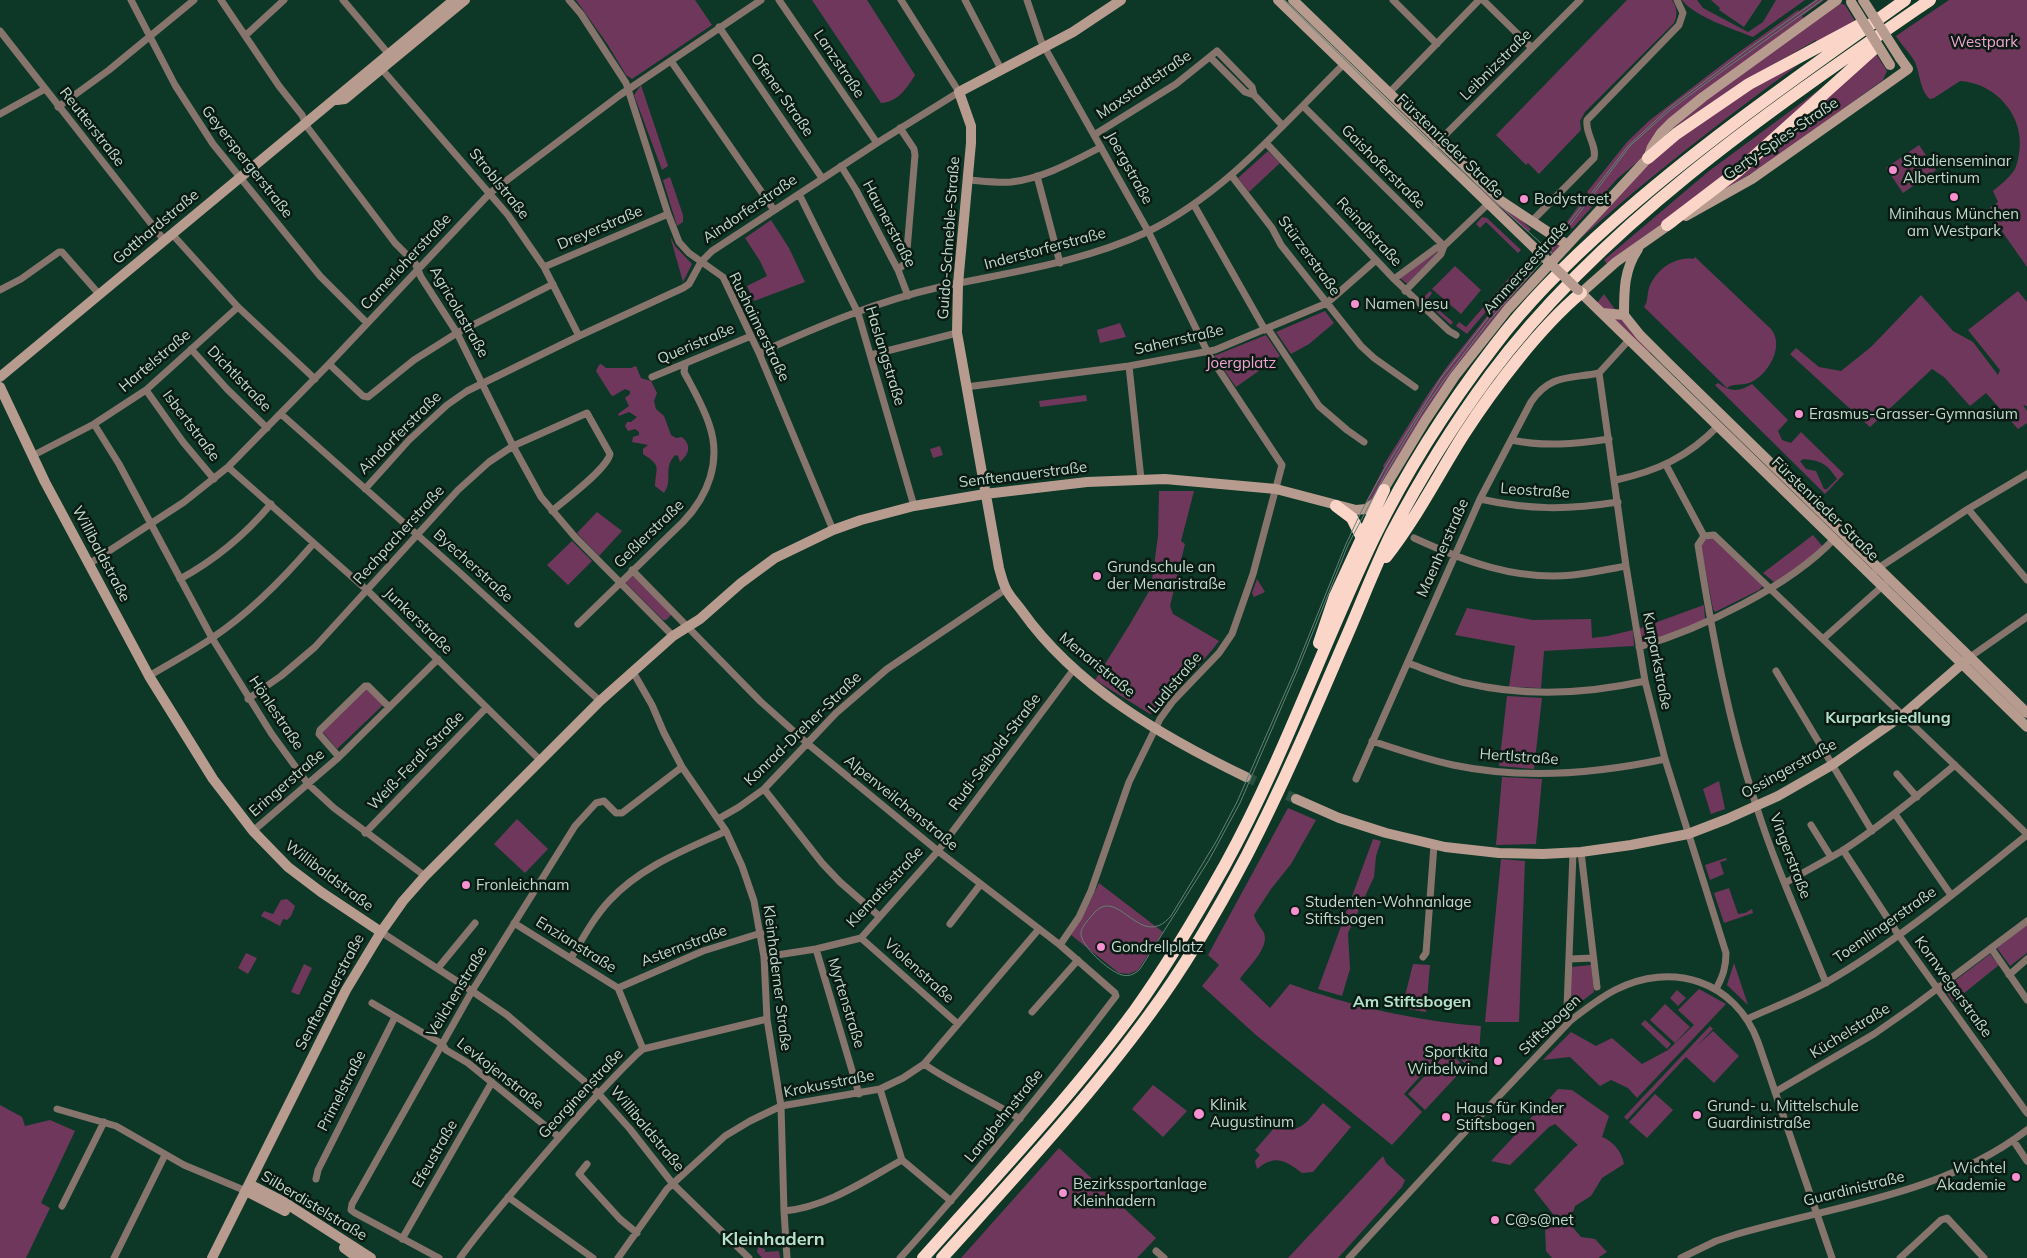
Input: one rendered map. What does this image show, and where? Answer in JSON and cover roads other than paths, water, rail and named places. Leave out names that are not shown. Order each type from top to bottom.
[{"type":"highway","points":[[923,1258],[1095,1062],[1136,1008],[1175,951],[1227,862],[1251,814],[1366,554],[1400,487],[1456,396],[1503,335],[1550,282],[1588,244],[1647,192],[1763,101],[1906,0]]},
{"type":"highway","points":[[1667,225],[1738,171],[1853,67],[1932,0]]},
{"type":"highway","points":[[942,1258],[1063,1123],[1107,1070],[1150,1014],[1189,957],[1245,859],[1274,801],[1390,537],[1456,423],[1493,371],[1561,291],[1598,254],[1651,207],[1770,114],[1932,0]]},
{"type":"highway","points":[[1648,158],[1683,129],[1749,84],[1845,32],[1890,11]]},
{"type":"highway","points":[[1374,573],[1402,537],[1465,433],[1492,396],[1551,322],[1580,291]]},
{"type":"highway","points":[[1300,705],[1335,596],[1361,536],[1384,490]]},
{"type":"highway","points":[[1336,506],[1352,518],[1361,536]]},
{"type":"street","name":"Geyerspergerstraße","points":[[131,0],[184,101],[213,144],[320,276],[367,323]]},
{"type":"street","points":[[58,107],[80,93],[194,0]]},
{"type":"street","name":"Agricolastraße","points":[[221,0],[305,122],[395,243],[415,263],[457,333],[532,482],[552,511],[673,636]]},
{"type":"street","points":[[246,35],[284,0]]},
{"type":"street","points":[[343,0],[391,57]]},
{"type":"street","name":"Gotthardstraße","points":[[0,377],[305,122],[332,100],[380,67],[454,0]]},
{"type":"street","name":"Gotthardstraße","points":[[391,57],[465,0]]},
{"type":"street","name":"Rushaimerstraße","points":[[569,0],[581,14],[626,83],[668,214],[679,242],[689,253],[723,277],[759,353],[833,530]]},
{"type":"street","name":"Camerloherstraße","points":[[89,564],[151,525],[228,467],[315,379],[490,193],[613,101],[761,0]]},
{"type":"street","name":"Lanzstraße","points":[[779,0],[876,143]]},
{"type":"street","points":[[903,3],[912,0]]},
{"type":"street","points":[[966,0],[1001,69]]},
{"type":"street","name":"Joergstraße","points":[[1027,0],[1045,47],[1148,231],[1206,351]]},
{"type":"street","name":"Aindorferstraße","points":[[365,489],[409,440],[447,404],[483,382],[683,288],[689,284],[701,262],[712,251],[822,178],[959,92],[1073,32],[1121,0]]},
{"type":"street","name":"Fürstenrieder Straße","points":[[1278,0],[1344,64],[1501,201],[1566,244]]},
{"type":"street","points":[[1393,0],[1437,44]]},
{"type":"street","points":[[1389,93],[1479,0]]},
{"type":"street","points":[[1483,0],[1532,48]]},
{"type":"street","name":"Leibnizstraße","points":[[1435,145],[1580,0]]},
{"type":"street","points":[[1532,221],[1594,158],[1594,150],[1587,126],[1588,120],[1679,25],[1683,13],[1677,0]]},
{"type":"street","name":"Ammerseestraße","points":[[1384,490],[1425,421],[1461,368],[1508,309],[1551,264],[1566,244],[1648,158],[1661,132],[1703,97],[1837,0]]},
{"type":"street","name":"Gerty-Spies-Straße","points":[[1667,225],[1752,179],[1908,69],[1863,0]]},
{"type":"street","name":"Fürstenrieder Straße","points":[[1295,1],[1389,93],[1488,204],[1834,539],[1875,572]]},
{"type":"street","points":[[1850,1],[1898,76]]},
{"type":"street","name":"Guido-Schneble-Straße","points":[[903,3],[959,92],[971,126],[969,180],[958,284],[957,333],[985,494]]},
{"type":"street","name":"Ofener Straße","points":[[719,27],[822,178]]},
{"type":"street","name":"Reutterstraße","points":[[0,31],[58,107],[168,237],[238,307],[315,379]]},
{"type":"street","name":"Maxstadtstraße","points":[[1094,135],[1176,84],[1216,51],[1252,87],[1254,95],[1283,126]]},
{"type":"street","points":[[670,61],[774,210]]},
{"type":"street","name":"Inderstorferstraße","points":[[759,353],[803,333],[908,296],[1060,262],[1102,250],[1148,231],[1194,204],[1231,175],[1266,144],[1344,64]]},
{"type":"street","name":"Stroblstraße","points":[[380,67],[490,193],[512,221],[544,267],[579,336]]},
{"type":"street","points":[[0,114],[45,89]]},
{"type":"street","name":"Gaishoferstraße","points":[[1303,106],[1444,246]]},
{"type":"street","points":[[898,270],[906,262],[916,155],[900,128]]},
{"type":"street","name":"Reindlstraße","points":[[1266,144],[1394,279],[1449,331],[1456,335]]},
{"type":"street","points":[[969,180],[1010,182],[1037,176],[1066,166],[1100,147]]},
{"type":"street","name":"Haunerstraße","points":[[841,166],[856,190],[898,270],[908,296]]},
{"type":"street","name":"Stürzerstraße","points":[[1231,175],[1327,304],[1361,346],[1374,358],[1415,387]]},
{"type":"street","points":[[1037,176],[1060,262]]},
{"type":"street","name":"Haslangstraße","points":[[799,194],[858,313],[914,506]]},
{"type":"street","points":[[1194,204],[1266,329],[1319,406],[1364,442]]},
{"type":"street","points":[[1406,290],[1441,254],[1444,246],[1488,204]]},
{"type":"street","name":"Dreyerstraße","points":[[544,267],[668,214]]},
{"type":"street","points":[[1580,291],[1667,225]]},
{"type":"street","points":[[1602,313],[1624,315],[1625,277],[1631,261],[1641,244]]},
{"type":"street","points":[[1394,279],[1436,248],[1444,246]]},
{"type":"street","points":[[0,290],[21,279],[59,252],[62,252],[99,294]]},
{"type":"street","name":"Saherrstraße","points":[[966,387],[1129,366],[1215,350],[1327,304],[1376,260]]},
{"type":"street","points":[[329,364],[363,396],[368,397],[414,360],[457,333],[553,284]]},
{"type":"street","name":"Hartelstraße","points":[[32,456],[94,424],[146,390],[238,307]]},
{"type":"street","name":"Fürstenrieder Straße","points":[[1624,315],[1640,335],[1672,368],[1886,583],[1966,660],[2027,713]]},
{"type":"street","points":[[871,355],[957,333]]},
{"type":"street","name":"Queristraße","points":[[652,377],[685,365],[751,336]]},
{"type":"street","points":[[1599,372],[1630,340]]},
{"type":"street","name":"Dichtlstraße","points":[[191,349],[227,389],[267,428]]},
{"type":"street","name":"Ludlstraße","points":[[1060,945],[1079,917],[1091,891],[1129,782],[1155,728],[1173,701],[1219,653],[1232,634],[1253,574],[1282,465],[1206,351]]},
{"type":"street","name":"Geßlerstraße","points":[[578,624],[696,509],[711,478],[714,460],[713,440],[709,424],[684,372],[685,365]]},
{"type":"street","points":[[1129,366],[1141,479]]},
{"type":"street","name":"Kurparkstraße","points":[[1599,372],[1616,480],[1626,566],[1645,681],[1665,759],[1726,953],[1726,966],[1716,989]]},
{"type":"street","name":"Maenherstraße","points":[[1356,779],[1453,556],[1480,499],[1531,402],[1545,386],[1558,380],[1599,372]]},
{"type":"street","name":"Willibaldstraße","points":[[0,387],[32,456],[149,676],[204,766],[253,831],[300,877],[342,907],[472,990],[538,1040],[598,1093],[630,1129],[673,1184],[749,1258]]},
{"type":"street","name":"Isbertstraße","points":[[146,390],[183,442],[214,479]]},
{"type":"street","name":"Rechpacherstraße","points":[[248,698],[280,676],[315,647],[458,490],[489,462],[513,446],[587,413],[610,454],[609,460],[586,483],[552,511]]},
{"type":"street","name":"Byecherstraße","points":[[281,414],[417,534],[600,701]]},
{"type":"street","name":"Hönlestraße","points":[[94,424],[119,464],[212,638],[270,733],[308,784],[365,833],[425,876]]},
{"type":"street","points":[[1616,480],[1645,474],[1666,465],[1692,449],[1718,426]]},
{"type":"street","points":[[1511,440],[1531,444],[1559,445],[1609,439]]},
{"type":"street","points":[[1666,465],[1704,536],[1714,535],[1824,638],[2027,834]]},
{"type":"street","name":"Junkerstraße","points":[[228,467],[368,591],[540,760]]},
{"type":"street","points":[[1875,572],[1968,509],[2027,474]]},
{"type":"street","name":"Senftenauerstraße","points":[[212,1258],[245,1188],[346,990],[381,932],[403,901],[425,876],[600,701],[673,636],[688,627],[741,583],[775,558],[833,530],[861,520],[914,506],[985,494],[1087,482],[1141,479],[1183,480],[1276,489],[1356,510],[1366,510],[1376,502],[1384,490]]},
{"type":"street","name":"Menaristraße","points":[[985,494],[999,568],[1006,589],[1036,631],[1055,653],[1120,705],[1155,728],[1208,759],[1246,777]]},
{"type":"street","name":"Leostraße","points":[[1480,499],[1514,506],[1554,509],[1618,502]]},
{"type":"street","points":[[180,579],[214,558],[230,545],[271,504]]},
{"type":"street","points":[[1968,509],[2027,580]]},
{"type":"street","name":"Vingerstraße","points":[[1704,536],[1698,545],[1724,692],[1756,806],[1784,883],[1826,983]]},
{"type":"street","points":[[1414,538],[1453,556],[1487,567],[1534,575],[1573,575],[1626,566]]},
{"type":"street","points":[[1639,647],[1671,638],[1771,588],[1813,560],[1834,539]]},
{"type":"street","points":[[149,676],[212,638],[261,600],[288,574],[314,544]]},
{"type":"street","points":[[632,570],[688,627]]},
{"type":"street","points":[[1824,638],[1886,583]]},
{"type":"street","name":"Konrad-Dreher-Straße","points":[[718,819],[764,789],[836,713],[886,669],[1006,589]]},
{"type":"street","points":[[1966,660],[2027,617]]},
{"type":"street","name":"Alpenveilchenstraße","points":[[688,627],[760,701],[808,744],[980,885],[1040,929],[1110,987]]},
{"type":"street","name":"Eringerstraße","points":[[253,831],[339,756],[438,659]]},
{"type":"street","name":"Fürstenrieder Straße","points":[[1966,660],[2027,727]]},
{"type":"street","name":"Ossingerstraße","points":[[1296,799],[1372,830],[1434,844],[1512,854],[1577,852],[1631,846],[1688,834],[1756,806],[1832,765],[1903,715],[1966,660]]},
{"type":"street","points":[[1408,663],[1461,682],[1513,691],[1558,693],[1602,690],[1645,681]]},
{"type":"street","name":"Rudi-Seibold-Straße","points":[[938,851],[1074,669]]},
{"type":"street","points":[[1776,670],[1872,831]]},
{"type":"street","name":"Kleinhaderner Straße","points":[[633,672],[652,705],[682,767],[726,831],[742,866],[754,901],[761,933],[767,1019],[781,1106],[787,1258]]},
{"type":"street","name":"Eringerstraße","points":[[339,756],[319,734],[320,730],[365,686],[368,686],[389,707]]},
{"type":"street","name":"Weiß-Ferdl-Straße","points":[[365,833],[486,708]]},
{"type":"street","name":"Hertlstraße","points":[[1372,741],[1414,755],[1454,765],[1509,773],[1582,773],[1665,759]]},
{"type":"street","points":[[1784,883],[1843,850],[1872,831],[1955,764]]},
{"type":"street","name":"Veilchenstraße","points":[[439,1258],[355,1213],[351,1210],[352,1204],[472,990],[575,826],[596,802],[604,801],[616,813],[622,813],[682,767]]},
{"type":"street","points":[[1897,774],[1916,797]]},
{"type":"street","points":[[764,789],[822,863],[840,882],[879,916]]},
{"type":"street","points":[[1895,814],[1951,895]]},
{"type":"street","points":[[1810,825],[1831,857]]},
{"type":"street","points":[[571,958],[600,912],[632,879],[652,865],[726,831]]},
{"type":"street","name":"Toemlingerstraße","points":[[1747,1019],[1826,983],[1951,895],[2027,834]]},
{"type":"street","points":[[1423,957],[1426,953],[1434,844]]},
{"type":"street","name":"Kornwegerstraße","points":[[1843,850],[1898,934],[2027,1113]]},
{"type":"street","name":"Klematisstraße","points":[[764,957],[816,949],[861,938],[938,851]]},
{"type":"street","points":[[1577,852],[1597,987]]},
{"type":"street","points":[[1567,1008],[1577,852]]},
{"type":"street","points":[[950,924],[980,885]]},
{"type":"street","name":"Küchelstraße","points":[[1775,1092],[1874,1034],[2027,921]]},
{"type":"street","points":[[438,968],[475,922]]},
{"type":"street","name":"Enzianstraße","points":[[514,923],[618,988],[643,1049]]},
{"type":"street","name":"Krokusstraße","points":[[618,1258],[673,1184],[725,1136],[781,1106],[880,1090],[924,1064],[1040,929]]},
{"type":"street","name":"Asternstraße","points":[[618,988],[703,951],[761,933]]},
{"type":"street","name":"Violenstraße","points":[[861,938],[958,1024]]},
{"type":"street","points":[[1991,948],[2027,1000]]},
{"type":"street","name":"Myrtenstraße","points":[[816,949],[859,1094]]},
{"type":"street","points":[[1570,959],[1593,958]]},
{"type":"street","points":[[2009,974],[2027,959]]},
{"type":"street","points":[[1032,1012],[1078,960]]},
{"type":"street","name":"Stiftsbogen","points":[[1350,1258],[1568,1023],[1585,1009],[1616,990],[1633,983],[1657,977],[1687,978],[1700,981],[1730,999],[1747,1019],[1756,1036],[1832,1258]]},
{"type":"street","name":"Langbehnstraße","points":[[900,1258],[952,1201],[1020,1119],[1116,996],[1114,990],[1110,987]]},
{"type":"street","name":"Levkojenstraße","points":[[372,1003],[442,1044],[446,1050],[468,1063],[559,1138]]},
{"type":"street","name":"Primelstraße","points":[[316,1179],[318,1170],[395,1017]]},
{"type":"street","name":"Georginenstraße","points":[[460,1258],[508,1197],[598,1093],[643,1049],[767,1019]]},
{"type":"street","points":[[924,1064],[967,1091],[1020,1119]]},
{"type":"street","name":"Efeustraße","points":[[402,1239],[492,1082]]},
{"type":"street","points":[[880,1090],[902,1160],[952,1201]]},
{"type":"street","name":"Silberdistelstraße","points":[[57,1108],[104,1122],[133,1135],[184,1166],[284,1202],[371,1258]]},
{"type":"street","points":[[62,1206],[104,1122]]},
{"type":"street","name":"Guardinistraße","points":[[1681,1258],[1716,1241],[1734,1235],[1914,1188],[1974,1162],[2027,1130]]},
{"type":"street","points":[[2013,1140],[2027,1161]]},
{"type":"street","points":[[114,1258],[165,1155]]},
{"type":"street","points":[[784,1211],[803,1209],[830,1200],[902,1160]]},
{"type":"street","points":[[587,1164],[579,1174],[620,1219],[637,1233]]},
{"type":"street","name":"Silberdistelstraße","points":[[245,1188],[279,1207],[358,1258]]},
{"type":"street","points":[[508,1197],[593,1258]]},
{"type":"street","points":[[1900,1258],[1941,1220],[1947,1218],[1984,1258]]},
{"type":"street","points":[[1156,1251],[1164,1258]]},
{"type":"tunnel","points":[[1246,777],[1296,799]]},
{"type":"tram line","points":[[1284,0],[1410,124],[1553,254]]},
{"type":"tram line","points":[[1817,0],[1669,108],[1628,146],[1543,256],[1491,314],[1441,378],[1385,468],[1362,510],[1237,802],[1217,840],[1171,916],[1160,925],[1149,927],[1112,907],[1103,907],[1094,913],[1083,927],[1081,932],[1085,944],[1110,969],[1127,976],[1134,974],[1140,969],[1209,860],[1240,803],[1298,669],[1348,545],[1388,469],[1422,412],[1444,380],[1493,316],[1545,258],[1630,146],[1670,110],[1822,0]]},
{"type":"place","name":"Studienseminar Albertinum","points":[[1893,170]]},
{"type":"place","name":"Minihaus München am Westpark","points":[[1954,197]]},
{"type":"place","name":"Bodystreet","points":[[1524,199]]},
{"type":"place","name":"Namen Jesu","points":[[1355,304]]},
{"type":"place","name":"Erasmus-Grasser-Gymnasium","points":[[1799,414]]},
{"type":"place","name":"Grundschule an der Menaristraße","points":[[1097,576]]},
{"type":"place","name":"Fronleichnam","points":[[466,885]]},
{"type":"place","name":"Studenten-Wohnanlage Stiftsbogen","points":[[1295,911]]},
{"type":"place","name":"Gondrellplatz","points":[[1101,947]]},
{"type":"place","name":"Sportkita Wirbelwind","points":[[1498,1061]]},
{"type":"place","name":"Klinik Augustinum","points":[[1199,1114]]},
{"type":"place","name":"Grund- u. Mittelschule Guardinistraße","points":[[1697,1115]]},
{"type":"place","name":"Haus für Kinder Stiftsbogen","points":[[1446,1117]]},
{"type":"place","name":"Wichtel Akademie","points":[[2016,1177]]},
{"type":"place","name":"Bezirkssportanlage Kleinhadern","points":[[1063,1193]]},
{"type":"place","name":"C@s@net","points":[[1495,1220]]},
{"type":"district","name":"Kurparksiedlung","points":[[1888,718]]},
{"type":"district","name":"Am Stiftsbogen","points":[[1412,1002]]},
{"type":"district","name":"Kleinhadern","points":[[773,1240]]},
{"type":"park label","name":"Westpark","points":[[1984,42]]},
{"type":"park label","name":"Joergplatz","points":[[1241,363]]}]
